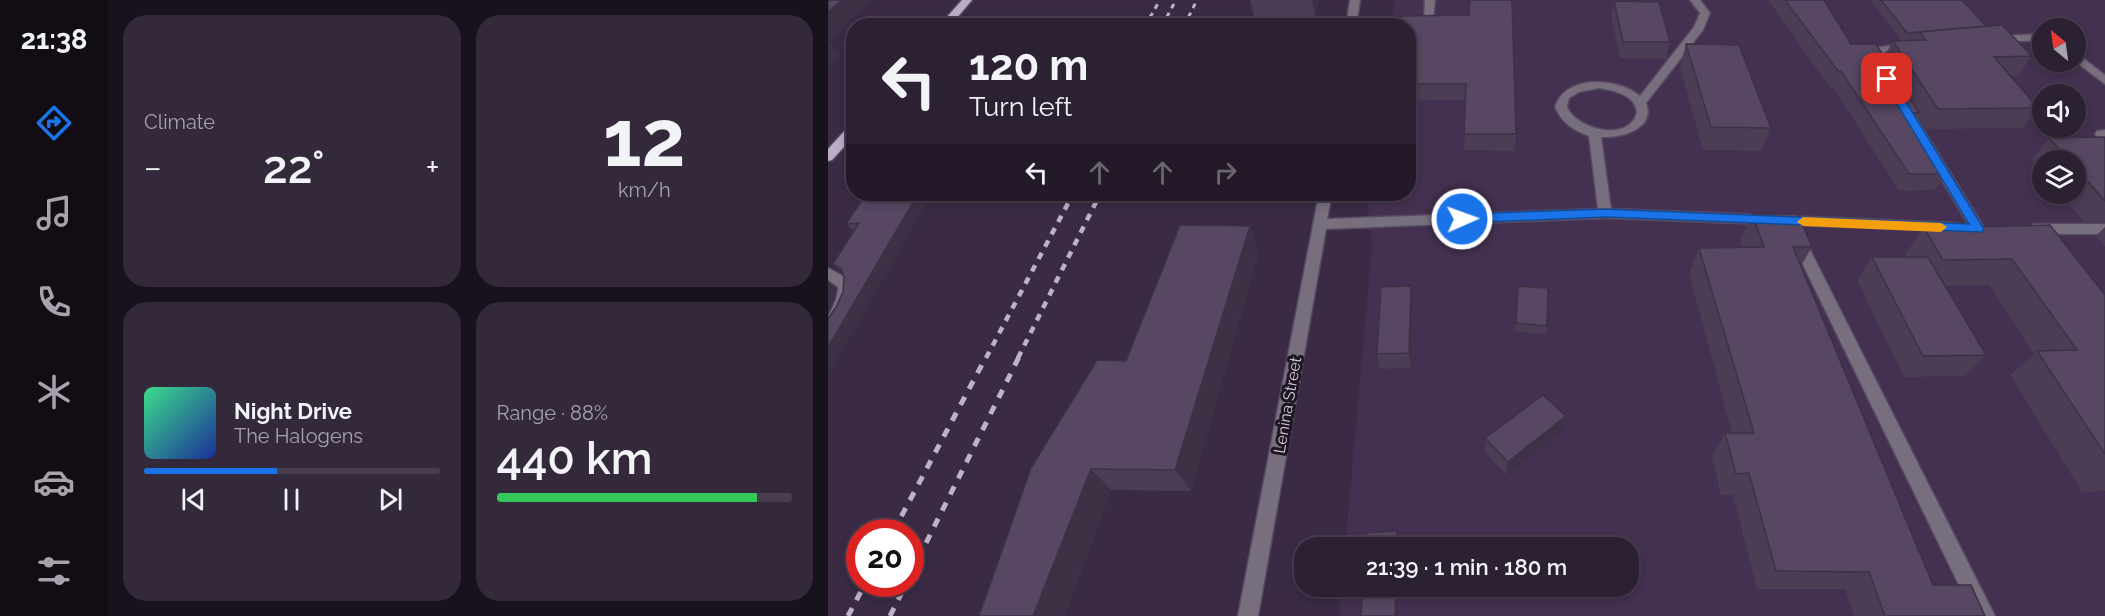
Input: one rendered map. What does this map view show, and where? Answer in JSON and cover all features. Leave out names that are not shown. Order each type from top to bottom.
[{"type":"main road","points":[[951,18],[966,0]]},
{"type":"main road","points":[[828,157],[846,137]]},
{"type":"street","points":[[1353,18],[1355,0]]},
{"type":"street","points":[[1428,19],[1430,0]]},
{"type":"street","points":[[1640,104],[1699,28],[1705,13],[1695,0]]},
{"type":"street","points":[[1984,40],[2032,38]]},
{"type":"street","points":[[1887,80],[1874,54],[1878,50],[1887,48],[1918,45]]},
{"type":"street","points":[[2086,65],[2105,81]]},
{"type":"street","points":[[1586,86],[1605,86],[1623,90],[1640,104],[1643,112],[1634,127],[1616,133],[1595,133],[1581,129],[1563,116],[1560,108],[1561,101],[1566,94],[1586,86]]},
{"type":"street","points":[[1320,224],[1605,213],[1984,229],[1899,100]]},
{"type":"street","points":[[1595,133],[1605,213]]},
{"type":"street","name":"Lenina Street","points":[[1248,616],[1324,201]]},
{"type":"street","points":[[1789,221],[1985,616]]},
{"type":"street","points":[[2024,229],[2105,229]]},
{"type":"street","points":[[828,273],[845,284],[847,294],[828,330]]},
{"type":"shaded area","points":[[1395,0],[2105,0],[2105,616],[1339,616],[1341,597],[1639,597],[1639,537],[1346,537],[1372,247],[1369,201],[1416,201],[1416,18],[1393,18]]},
{"type":"building","points":[[828,0],[842,0],[828,12]]},
{"type":"building","points":[[1470,0],[1512,0],[1516,134],[1464,134],[1466,84],[1416,84],[1416,18],[1402,18],[1402,16],[1469,15]]},
{"type":"building","points":[[1785,0],[1824,0],[1851,44],[1876,44],[1919,113],[1903,113],[1947,174],[1909,174],[1841,71],[1838,71]]},
{"type":"building","points":[[1881,0],[1962,0],[1986,26],[1907,33]]},
{"type":"building","points":[[1614,1],[1659,2],[1670,42],[1623,42]]},
{"type":"building","points":[[2002,25],[2032,56],[1994,57],[2032,101],[2032,108],[1938,109],[1893,41],[1926,40],[1920,32]]},
{"type":"building","points":[[1686,44],[1739,45],[1771,128],[1711,127]]},
{"type":"building","points":[[2105,137],[2105,201],[2086,179],[2086,150],[2060,150],[2049,138]]},
{"type":"building","points":[[861,201],[914,201],[828,347],[828,319],[843,292],[844,277],[841,268],[833,264],[859,223],[846,224]]},
{"type":"building","points":[[1752,214],[1798,214],[1812,247],[1793,247],[1933,585],[1971,585],[1985,616],[1885,616],[1869,572],[1776,571],[1749,473],[1736,474],[1725,433],[1754,433],[1699,248],[1764,247]]},
{"type":"building","points":[[1180,225],[1250,226],[1175,470],[1091,469],[1033,616],[979,616],[1031,468],[1097,360],[1126,361]]},
{"type":"building","points":[[2050,225],[2105,295],[2105,454],[2037,351],[2077,350],[2012,259],[1943,260],[1924,228]]},
{"type":"building","points":[[1872,257],[1928,257],[1986,355],[1923,356]]},
{"type":"building","points":[[1411,286],[1409,353],[1377,354],[1381,287]]},
{"type":"building","points":[[1518,286],[1548,288],[1547,326],[1516,323]]},
{"type":"building","points":[[1543,395],[1566,416],[1508,462],[1485,438]]},
{"type":"building","points":[[1397,531],[1397,537],[1366,537],[1366,533]]},
{"type":"building","points":[[1362,597],[1396,597],[1395,616],[1361,616]]},
{"type":"railway","points":[[1150,18],[1160,0]]},
{"type":"railway","points":[[1166,18],[1176,0]]},
{"type":"railway","points":[[1188,18],[1197,0]]},
{"type":"railway","points":[[986,358],[1069,201]]},
{"type":"railway","points":[[1018,358],[1096,201]]},
{"type":"railway","points":[[900,519],[986,357]]},
{"type":"railway","points":[[924,547],[1019,357]]},
{"type":"railway","points":[[848,616],[858,597]]},
{"type":"railway","points":[[890,616],[900,597]]},
{"type":"slow traffic","points":[[1803,222],[1941,227]]},
{"type":"route","points":[[1462,219],[1605,213],[1978,229],[1887,79]]}]
